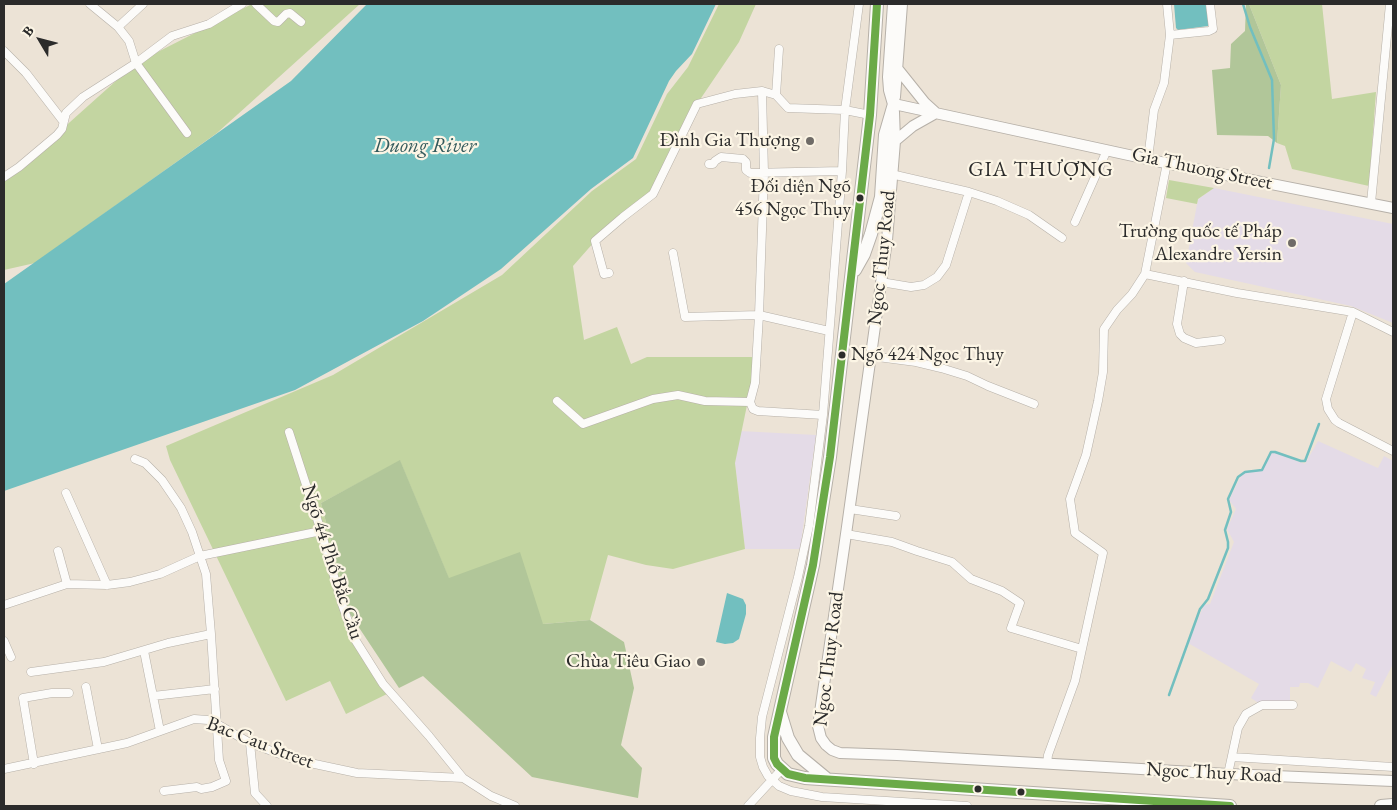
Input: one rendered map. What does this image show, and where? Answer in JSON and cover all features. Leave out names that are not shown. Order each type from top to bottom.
[{"type":"main road","name":"Ngoc Thuy Road","points":[[877,4],[870,115],[852,277],[822,512],[813,565],[774,737],[773,752],[777,764],[782,769],[796,776],[827,779],[1230,806]]},
{"type":"main road","points":[[852,277],[864,254],[871,234],[880,197],[885,135],[894,104],[889,77],[894,4]]},
{"type":"main road","name":"Ngoc Thuy Road","points":[[780,712],[788,738],[798,755],[827,779]]},
{"type":"main road","points":[[1381,806],[1393,805]]},
{"type":"street","points":[[90,4],[118,27],[129,41],[136,63],[187,133]]},
{"type":"street","points":[[118,27],[143,4]]},
{"type":"street","points":[[4,177],[19,167],[57,134],[62,128],[66,113],[84,97],[136,63],[172,36],[209,24],[242,4]]},
{"type":"street","points":[[256,4],[274,21],[278,22],[286,14],[290,14],[301,22]]},
{"type":"street","name":"Ngoc Thuy Road","points":[[771,779],[763,768],[760,757],[761,723],[809,526],[823,415],[845,110],[859,4]]},
{"type":"street","name":"Ngoc Thuy Road","points":[[902,4],[894,104],[895,141],[891,174],[890,212],[850,509],[818,726],[821,738],[832,750],[840,753],[1393,781]]},
{"type":"street","points":[[1148,158],[1154,110],[1164,83],[1170,35],[1167,4]]},
{"type":"street","points":[[1170,35],[1213,29],[1210,4]]},
{"type":"street","points":[[1371,203],[1390,4]]},
{"type":"street","points":[[776,95],[779,49]]},
{"type":"street","points":[[4,51],[26,73],[63,121]]},
{"type":"street","points":[[895,141],[913,126],[936,113],[924,103],[897,68]]},
{"type":"street","points":[[609,273],[604,274],[595,241],[652,194],[697,104],[735,94],[762,91],[776,95],[788,108],[845,110],[870,115]]},
{"type":"street","points":[[762,91],[764,173],[759,315],[755,383],[750,402],[753,408],[758,411],[823,415]]},
{"type":"street","name":"Gia Thuong Street","points":[[894,104],[1167,163],[1393,208]]},
{"type":"street","points":[[1075,222],[1107,150]]},
{"type":"street","points":[[709,164],[713,164],[721,157],[743,159],[746,162],[746,170],[750,173],[842,171]]},
{"type":"street","points":[[1047,764],[1048,755],[1075,681],[1103,553],[1075,533],[1070,500],[1086,455],[1098,401],[1103,372],[1104,329],[1117,310],[1132,294],[1145,274],[1167,163]]},
{"type":"street","points":[[891,174],[969,192],[997,201],[1029,215],[1062,238]]},
{"type":"street","points":[[881,282],[911,287],[924,285],[940,273],[950,255],[969,192]]},
{"type":"street","points":[[673,253],[685,317],[759,315],[829,331]]},
{"type":"street","points":[[1145,274],[1237,293],[1352,312],[1393,332]]},
{"type":"street","points":[[1184,281],[1177,324],[1180,334],[1184,338],[1196,343],[1221,340]]},
{"type":"street","points":[[1352,312],[1326,400],[1328,409],[1339,423],[1393,451]]},
{"type":"street","points":[[870,356],[916,362],[942,368],[967,376],[1034,404]]},
{"type":"street","points":[[556,401],[584,424],[653,399],[678,396],[705,401],[750,402]]},
{"type":"street","name":"Ngõ 44 Phố Bắc Cầu","points":[[289,432],[354,638],[383,684],[463,778]]},
{"type":"street","points":[[135,459],[153,470],[177,501],[192,532],[206,574],[219,760],[226,781],[202,789],[197,787],[164,791]]},
{"type":"street","points":[[66,493],[107,584]]},
{"type":"street","points":[[850,509],[896,516]]},
{"type":"street","points":[[4,606],[67,584],[130,582],[160,574],[200,556],[321,531]]},
{"type":"street","points":[[846,534],[892,542],[952,562],[971,579],[1002,591],[1020,603],[1011,628],[1082,649]]},
{"type":"street","points":[[58,551],[67,584]]},
{"type":"street","points":[[32,672],[104,662],[168,643],[211,634]]},
{"type":"street","points":[[4,641],[11,657]]},
{"type":"street","points":[[144,651],[160,731]]},
{"type":"street","points":[[86,687],[98,750]]},
{"type":"street","points":[[153,696],[215,688]]},
{"type":"street","points":[[34,764],[23,698],[52,693],[69,694]]},
{"type":"street","points":[[1228,774],[1239,726],[1243,718],[1250,711],[1262,705],[1293,705]]},
{"type":"street","name":"Bac Cau Street","points":[[4,769],[127,743],[194,719],[208,720],[250,743],[296,760],[357,773],[463,778]]},
{"type":"street","points":[[250,743],[255,793],[267,806]]},
{"type":"street","name":"Ngoc Thuy Road","points":[[1232,757],[1393,767]]},
{"type":"street","points":[[1338,779],[1340,765]]},
{"type":"street","points":[[748,806],[782,769]]},
{"type":"street","points":[[463,778],[491,796],[515,806]]},
{"type":"street","points":[[771,779],[785,789],[822,797],[967,806]]},
{"type":"shaded area","name":"Trường quốc tế Pháp Alexandre Yersin","points":[[1214,188],[1393,224],[1393,323],[1351,306],[1195,272],[1186,263],[1198,199]]},
{"type":"shaded area","points":[[740,431],[816,435],[800,549],[745,549],[735,463]]},
{"type":"shaded area","points":[[1318,441],[1378,468],[1384,456],[1393,461],[1393,664],[1376,697],[1370,694],[1375,682],[1362,678],[1366,669],[1356,663],[1351,672],[1331,661],[1318,688],[1308,683],[1300,683],[1299,687],[1290,687],[1290,704],[1260,704],[1251,698],[1259,684],[1188,643],[1204,605],[1210,604],[1234,542],[1227,529],[1236,509],[1229,500],[1243,472],[1262,470],[1271,451],[1305,464]]},
{"type":"green space","points":[[252,4],[360,4],[217,133],[35,263],[4,270],[4,181],[136,63]]},
{"type":"green space","points":[[719,4],[756,4],[739,42],[697,104],[653,194],[595,241],[573,266],[584,340],[617,327],[631,364],[647,357],[757,357],[735,463],[745,549],[673,569],[646,565],[608,555],[590,620],[543,624],[449,579],[400,461],[321,503],[350,614],[344,618],[387,694],[346,714],[330,681],[286,701],[170,460],[166,446],[333,375],[502,275],[592,191],[636,159],[667,94],[688,67]]},
{"type":"green space","points":[[1246,4],[1249,4],[1281,85],[1277,143],[1268,136],[1217,135],[1212,70],[1230,68],[1231,44],[1245,31]]},
{"type":"green space","points":[[1249,4],[1322,4],[1332,99],[1376,92],[1369,186],[1292,169],[1285,146],[1277,143],[1281,85]]},
{"type":"green space","points":[[1169,180],[1214,188],[1198,199],[1197,204],[1166,198]]},
{"type":"green space","points":[[400,460],[449,578],[520,552],[543,624],[590,620],[624,642],[634,688],[621,745],[642,768],[638,798],[532,777],[423,676],[399,688],[350,614],[321,503]]},
{"type":"water","name":"Duong River","points":[[367,4],[716,4],[692,54],[669,81],[633,158],[591,189],[501,269],[423,321],[295,390],[4,491],[4,284],[291,81]]},
{"type":"water","points":[[1174,4],[1209,4],[1211,23],[1208,26],[1178,30],[1176,28]]},
{"type":"water","points":[[727,593],[743,599],[746,605],[746,614],[739,639],[733,643],[725,644],[716,642]]},
{"type":"waterway","points":[[1243,4],[1250,27],[1272,80],[1274,139],[1269,168]]},
{"type":"waterway","points":[[1169,695],[1200,609],[1208,599],[1228,548],[1225,530],[1231,512],[1228,499],[1238,477],[1245,472],[1262,470],[1271,452],[1305,461],[1319,424]]},
{"type":"transit line","points":[[877,4],[870,115],[830,457],[813,565],[774,737],[774,758],[777,764],[788,774],[805,778],[1230,806]]},
{"type":"place","name":"Đình Gia Thượng","points":[[810,141]]},
{"type":"place","name":"Đối diện Ngõ 456 Ngọc Thụy","points":[[860,198]]},
{"type":"place","name":"Trường quốc tế Pháp Alexandre Yersin","points":[[1292,243]]},
{"type":"place","name":"Ngõ 424 Ngọc Thụy","points":[[842,355]]},
{"type":"place","name":"Chùa Tiêu Giao","points":[[701,662]]},
{"type":"district","name":"GIA THƯỢNG","points":[[1041,170]]}]
